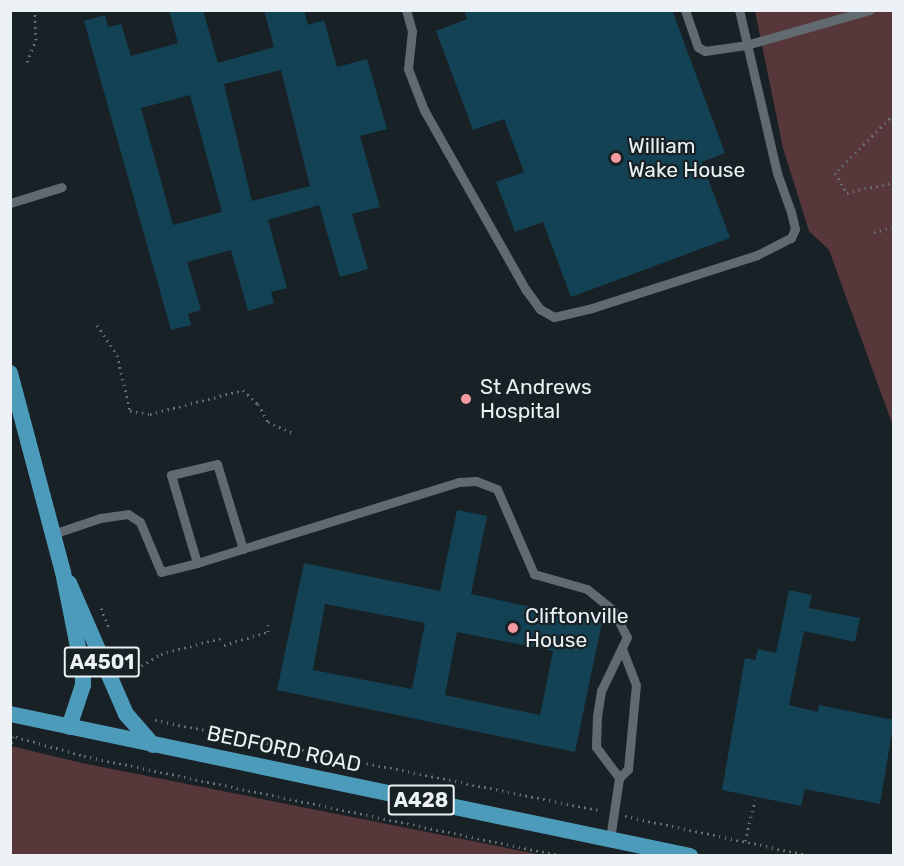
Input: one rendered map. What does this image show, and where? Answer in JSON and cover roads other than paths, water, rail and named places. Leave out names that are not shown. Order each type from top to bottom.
[{"type":"main road","name":"A4501","points":[[10,373],[63,572],[83,672],[83,685],[69,727]]},
{"type":"main road","name":"A4501","points":[[63,572],[126,714],[153,745]]},
{"type":"main road","name":"BEDFORD ROAD","points":[[10,714],[690,855]]},
{"type":"lane","points":[[406,10],[412,31],[408,69],[424,110],[526,290],[540,309],[554,317],[592,308],[757,255],[791,238],[795,229],[777,173],[739,10]]},
{"type":"lane","points":[[685,10],[698,47],[705,51],[746,45],[870,10]]},
{"type":"lane","points":[[10,203],[62,188]]},
{"type":"lane","points":[[197,563],[171,475],[217,464],[243,549]]},
{"type":"lane","points":[[53,534],[128,514],[141,522],[161,572],[459,482],[476,481],[497,489],[534,574],[587,589],[613,610],[627,637],[601,691],[596,747],[620,778]]},
{"type":"lane","points":[[610,839],[620,778],[628,769],[636,685],[622,648]]},
{"type":"place","name":"William Wake House","points":[[616,158]]},
{"type":"place","name":"St Andrews Hospital","points":[[466,399]]},
{"type":"place","name":"Cliftonville House","points":[[513,628]]}]
